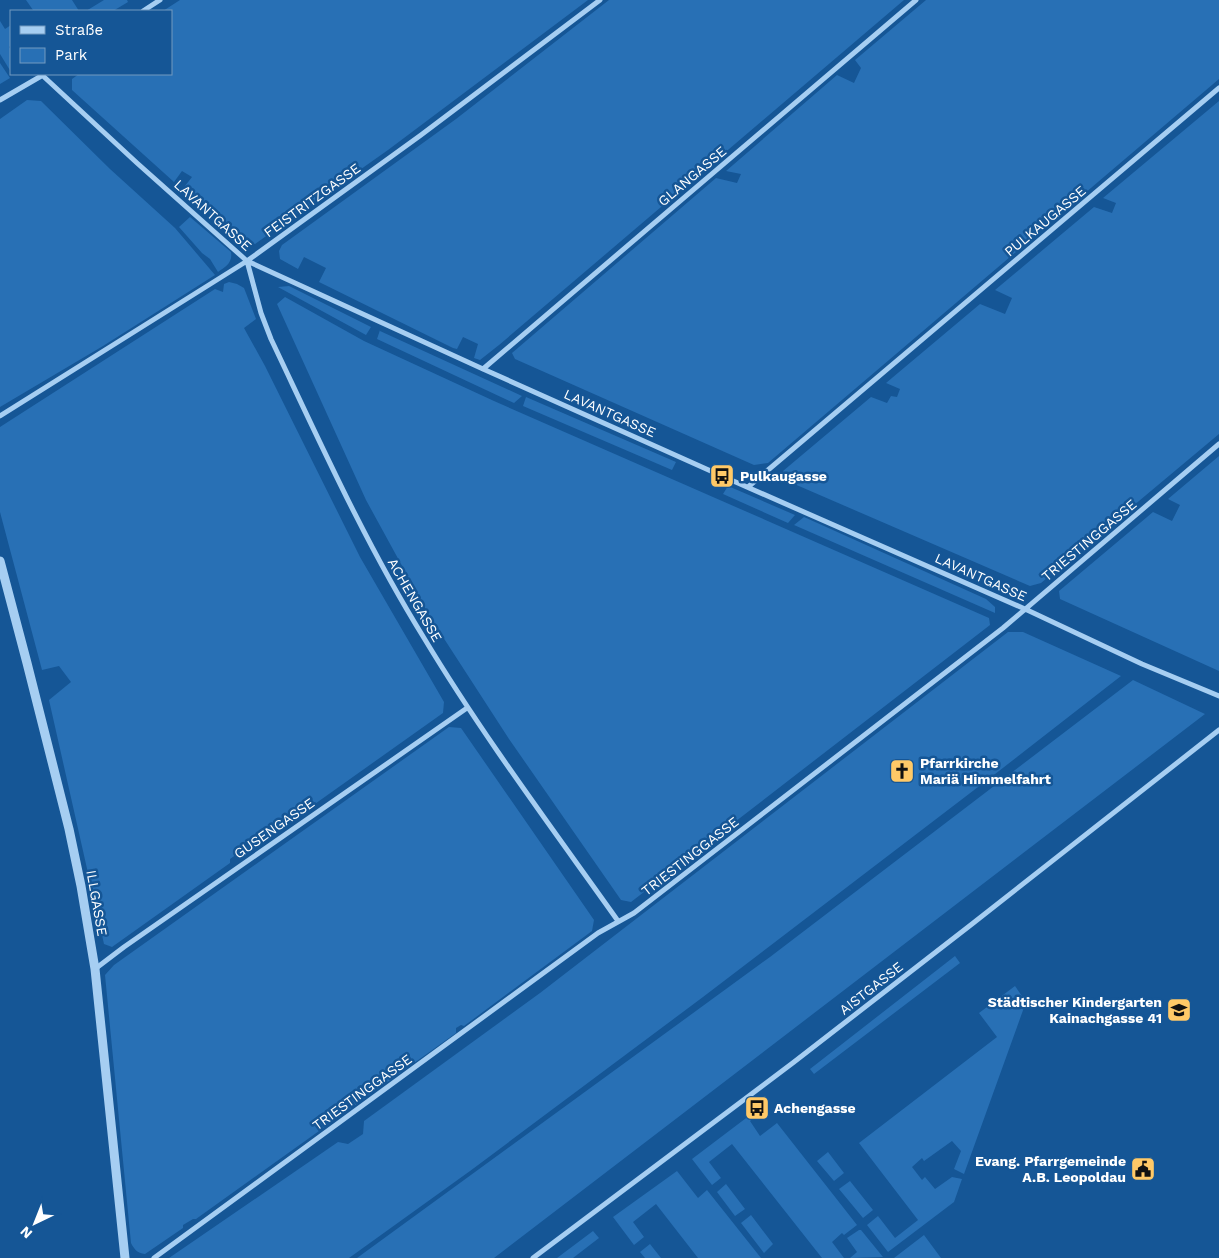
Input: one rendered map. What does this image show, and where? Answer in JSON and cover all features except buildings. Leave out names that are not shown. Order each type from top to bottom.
[{"type":"street","points":[[144,10],[160,0]]},
{"type":"street","name":"FEISTRITZGASSE","points":[[0,416],[247,261],[421,135],[600,0]]},
{"type":"street","name":"GLANGASSE","points":[[483,369],[916,0]]},
{"type":"street","points":[[0,100],[43,75]]},
{"type":"street","name":"LAVANTGASSE","points":[[43,75],[247,261],[483,369],[1025,609],[1142,664],[1219,696]]},
{"type":"street","name":"PULKAUGASSE","points":[[748,487],[1219,88]]},
{"type":"street","name":"ACHENGASSE","points":[[247,261],[261,313],[271,339],[370,544],[467,708],[618,922]]},
{"type":"street","name":"TRIESTINGGASSE","points":[[154,1258],[590,939],[634,913],[1003,628],[1219,444]]},
{"type":"street","name":"ILLGASSE","points":[[0,561],[69,829],[81,886],[95,969],[125,1258]]},
{"type":"street","name":"GUSENGASSE","points":[[95,969],[467,708]]},
{"type":"street","name":"AISTGASSE","points":[[533,1258],[802,1056],[1219,730]]},
{"type":"green space","points":[[26,0],[72,0],[78,10],[33,10]]},
{"type":"green space","points":[[104,0],[127,0],[128,2],[115,10],[88,10]]},
{"type":"green space","points":[[180,0],[588,0],[388,150],[255,244],[247,243],[181,191],[192,177],[182,171],[174,182],[72,90],[72,79],[78,75],[172,75],[172,10],[165,10]]},
{"type":"green space","points":[[609,0],[904,0],[480,360],[474,358],[478,344],[463,337],[457,349],[453,348],[319,282],[326,268],[304,257],[298,269],[280,259],[279,251],[282,245],[456,119]]},
{"type":"green space","points":[[926,0],[1219,0],[1219,79],[768,463],[754,465],[515,359],[512,353],[716,178],[737,183],[741,174],[726,171],[837,75],[854,83],[861,68],[855,60]]},
{"type":"green space","points":[[0,21],[5,29],[10,26],[10,70],[0,54]]},
{"type":"green space","points":[[0,63],[10,78],[0,84]]},
{"type":"green space","points":[[27,100],[41,101],[110,169],[175,228],[215,275],[103,346],[0,407],[0,119]]},
{"type":"green space","points":[[1219,101],[1219,434],[1041,583],[1030,586],[785,480],[783,471],[871,397],[887,403],[891,396],[897,397],[900,389],[886,383],[980,304],[1005,314],[1012,298],[995,290],[1094,207],[1112,213],[1116,203],[1103,198]]},
{"type":"green space","points":[[190,217],[231,252],[230,262],[218,272],[210,259],[202,253],[179,227]]},
{"type":"green space","points":[[229,282],[244,288],[256,319],[244,328],[265,366],[360,557],[444,702],[443,713],[274,833],[271,830],[230,859],[230,863],[112,947],[104,944],[49,700],[71,682],[59,666],[42,670],[0,512],[0,427],[215,289],[223,292],[224,284]]},
{"type":"green space","points":[[289,286],[371,327],[366,335],[278,287]]},
{"type":"green space","points":[[285,297],[364,341],[494,401],[989,618],[990,625],[631,902],[621,900],[509,739],[430,617],[366,500],[277,304]]},
{"type":"green space","points":[[380,330],[522,396],[514,403],[377,339]]},
{"type":"green space","points":[[526,397],[676,462],[672,470],[523,406]]},
{"type":"green space","points":[[1219,456],[1219,671],[1060,599],[1059,591],[1153,512],[1172,521],[1180,505],[1168,499]]},
{"type":"green space","points":[[728,486],[795,515],[788,523],[723,494]]},
{"type":"green space","points":[[804,517],[986,599],[995,607],[995,613],[794,525]]},
{"type":"green space","points":[[1008,632],[1023,632],[1121,676],[703,997],[470,1171],[349,1258],[169,1258],[338,1142],[348,1144],[363,1134],[364,1121],[540,993]]},
{"type":"green space","points":[[1133,680],[1205,714],[494,1258],[357,1258],[770,957]]},
{"type":"green space","points":[[449,727],[461,728],[594,920],[592,931],[464,1026],[461,1025],[456,1028],[456,1033],[196,1219],[183,1225],[183,1228],[145,1254],[138,1252],[131,1243],[105,975],[114,965]]},
{"type":"green space","points":[[955,956],[960,963],[814,1074],[810,1069]]},
{"type":"green space","points":[[1015,986],[1026,1002],[964,1174],[954,1169],[961,1151],[952,1141],[924,1161],[922,1158],[912,1167],[922,1180],[925,1177],[935,1189],[952,1177],[962,1179],[954,1202],[888,1252],[867,1225],[878,1216],[895,1238],[918,1220],[859,1143],[997,1037],[979,1013]]},
{"type":"green space","points":[[762,1106],[764,1108],[750,1121],[760,1136],[777,1123],[857,1225],[844,1235],[842,1233],[832,1242],[844,1258],[822,1258],[732,1144],[709,1162],[721,1178],[712,1185],[692,1159]]},
{"type":"green space","points":[[828,1152],[844,1173],[834,1181],[817,1161]]},
{"type":"green space","points":[[677,1171],[698,1198],[707,1190],[761,1258],[698,1258],[656,1204],[633,1222],[644,1237],[634,1245],[613,1217]]},
{"type":"green space","points":[[850,1181],[873,1210],[863,1218],[839,1189]]},
{"type":"green space","points":[[726,1184],[745,1209],[735,1216],[717,1192]]},
{"type":"green space","points":[[751,1215],[773,1244],[764,1253],[741,1223]]},
{"type":"green space","points":[[859,1230],[883,1257],[850,1258],[857,1252],[847,1238]]},
{"type":"green space","points":[[593,1231],[599,1238],[573,1258],[557,1258]]},
{"type":"green space","points":[[924,1235],[941,1258],[894,1258]]},
{"type":"green space","points":[[650,1244],[661,1258],[645,1258],[640,1252]]},
{"type":"place","name":"Pulkaugasse","points":[[722,476]]},
{"type":"place","name":"Pfarrkirche Mariä Himmelfahrt","points":[[902,771]]},
{"type":"place","name":"Städtischer Kindergarten Kainachgasse 41","points":[[1179,1010]]},
{"type":"place","name":"Achengasse","points":[[757,1108]]},
{"type":"place","name":"Evang. Pfarrgemeinde A.B. Leopoldau","points":[[1143,1169]]}]
